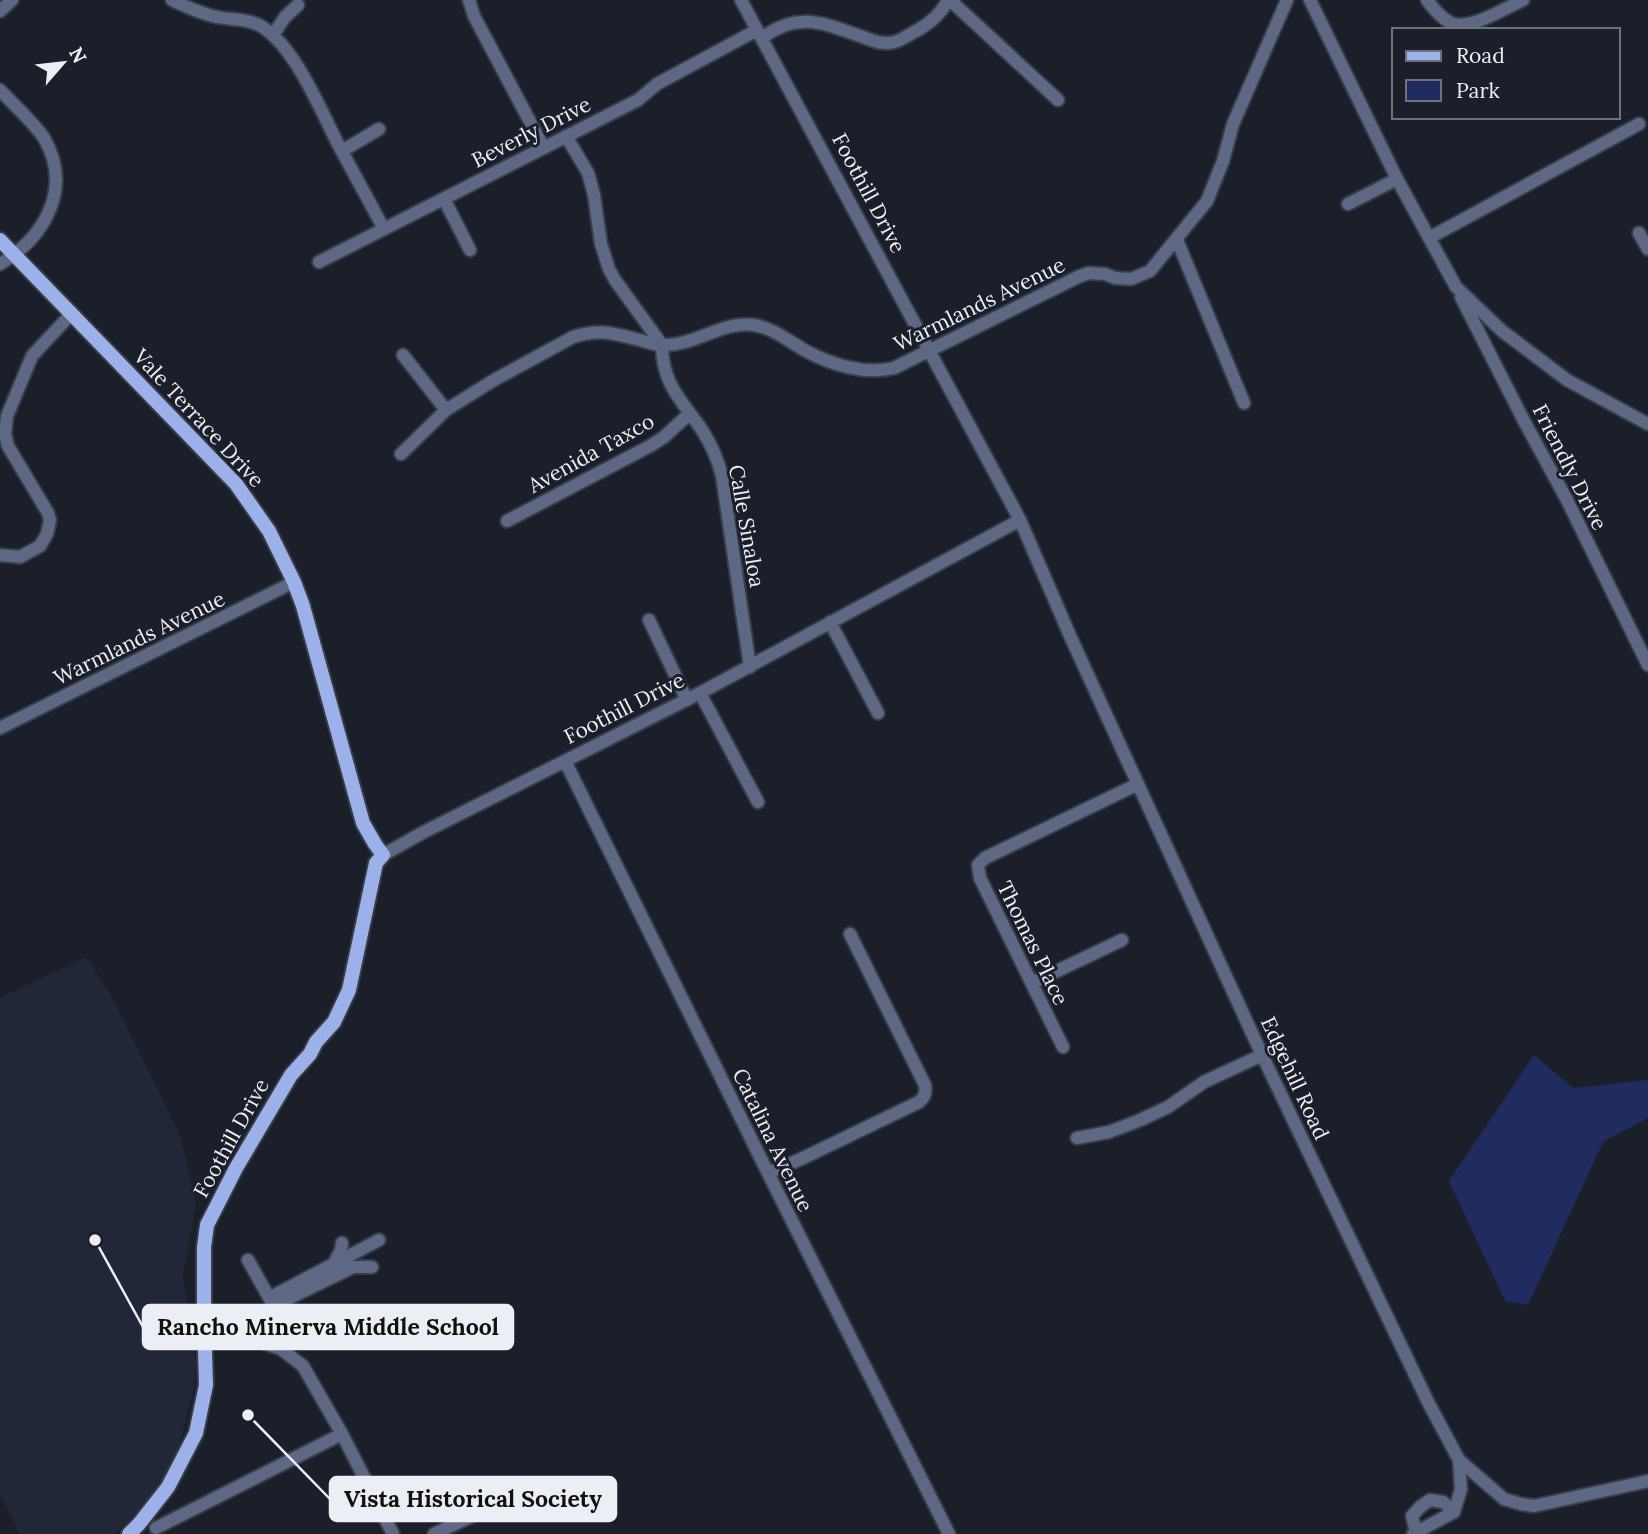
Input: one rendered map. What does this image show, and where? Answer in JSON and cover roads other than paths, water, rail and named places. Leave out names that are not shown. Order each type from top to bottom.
[{"type":"main road","name":"Vale Terrace Drive","points":[[0,240],[236,484],[269,531],[303,606],[363,822],[383,855]]},
{"type":"main road","name":"Foothill Drive","points":[[129,1534],[168,1487],[196,1433],[206,1385],[204,1247],[207,1225],[236,1168],[291,1075],[334,1022],[349,990],[376,863],[383,855]]},
{"type":"street","points":[[0,11],[12,0]]},
{"type":"street","points":[[172,0],[217,18],[246,20],[273,35],[285,48],[310,89],[384,229]]},
{"type":"street","points":[[469,0],[474,16],[544,148]]},
{"type":"street","name":"Foothill Drive","points":[[383,855],[750,667],[1020,520],[741,0]]},
{"type":"street","points":[[949,0],[1058,100]]},
{"type":"street","name":"Beverly Drive","points":[[319,262],[638,100],[657,84],[760,34],[809,20],[878,43],[895,42],[926,25],[949,0]]},
{"type":"street","name":"Warmlands Avenue","points":[[401,454],[446,410],[494,380],[583,333],[606,332],[662,345],[700,338],[739,324],[757,325],[830,361],[863,371],[881,371],[894,368],[1080,276],[1090,273],[1131,279],[1150,271],[1208,201],[1233,124],[1287,0]]},
{"type":"street","name":"Friendly Drive","points":[[1310,0],[1396,179],[1567,499],[1648,666]]},
{"type":"street","points":[[1427,0],[1442,17],[1463,25],[1523,0]]},
{"type":"street","points":[[273,35],[285,17],[298,5]]},
{"type":"street","points":[[0,90],[43,136],[55,164],[57,187],[51,211],[38,231],[15,255],[0,264]]},
{"type":"street","points":[[1429,238],[1639,124]]},
{"type":"street","points":[[342,151],[379,129]]},
{"type":"street","name":"Calle Sinaloa","points":[[566,136],[588,173],[601,244],[609,268],[662,345],[668,382],[703,432],[718,461],[750,667]]},
{"type":"street","points":[[1348,204],[1396,179]]},
{"type":"street","points":[[444,199],[470,250]]},
{"type":"street","points":[[1639,233],[1648,249]]},
{"type":"street","points":[[1177,240],[1244,403]]},
{"type":"street","points":[[1456,287],[1502,331],[1567,380],[1648,424]]},
{"type":"street","points":[[0,555],[20,557],[40,547],[47,534],[50,520],[48,513],[8,446],[5,435],[7,416],[32,356],[72,313]]},
{"type":"street","points":[[403,355],[446,410]]},
{"type":"street","name":"Avenida Taxco","points":[[507,521],[650,446],[689,414]]},
{"type":"street","name":"Edgehill Road","points":[[1020,520],[1069,635],[1262,1055],[1417,1379],[1459,1460],[1504,1499],[1534,1506],[1648,1481]]},
{"type":"street","name":"Warmlands Avenue","points":[[0,728],[294,582]]},
{"type":"street","points":[[649,620],[687,700]]},
{"type":"street","points":[[830,622],[878,713]]},
{"type":"street","points":[[700,693],[758,802]]},
{"type":"street","name":"Catalina Avenue","points":[[565,761],[949,1534]]},
{"type":"street","name":"Thomas Place","points":[[1063,1047],[980,878],[978,865],[985,858],[1138,784]]},
{"type":"street","points":[[768,1173],[919,1102],[926,1093],[925,1085],[850,934]]},
{"type":"street","points":[[1032,983],[1122,940]]},
{"type":"street","points":[[1077,1138],[1109,1132],[1168,1108],[1204,1082],[1262,1055]]},
{"type":"street","points":[[271,1302],[379,1240]]},
{"type":"street","points":[[333,1265],[342,1243]]},
{"type":"street","points":[[248,1260],[285,1326],[281,1349]]},
{"type":"street","points":[[271,1302],[353,1266],[372,1267]]},
{"type":"street","points":[[205,1341],[255,1340],[281,1349],[303,1366],[342,1434],[393,1534]]},
{"type":"street","points":[[156,1528],[342,1434]]},
{"type":"street","points":[[1454,1512],[1444,1502],[1430,1500],[1412,1516],[1415,1533],[1454,1512],[1461,1489],[1459,1460]]},
{"type":"street","points":[[434,1534],[508,1499],[530,1497]]},
{"type":"place","name":"Rancho Minerva Middle School","points":[[95,1240]]},
{"type":"place","name":"Vista Historical Society","points":[[248,1415]]}]
